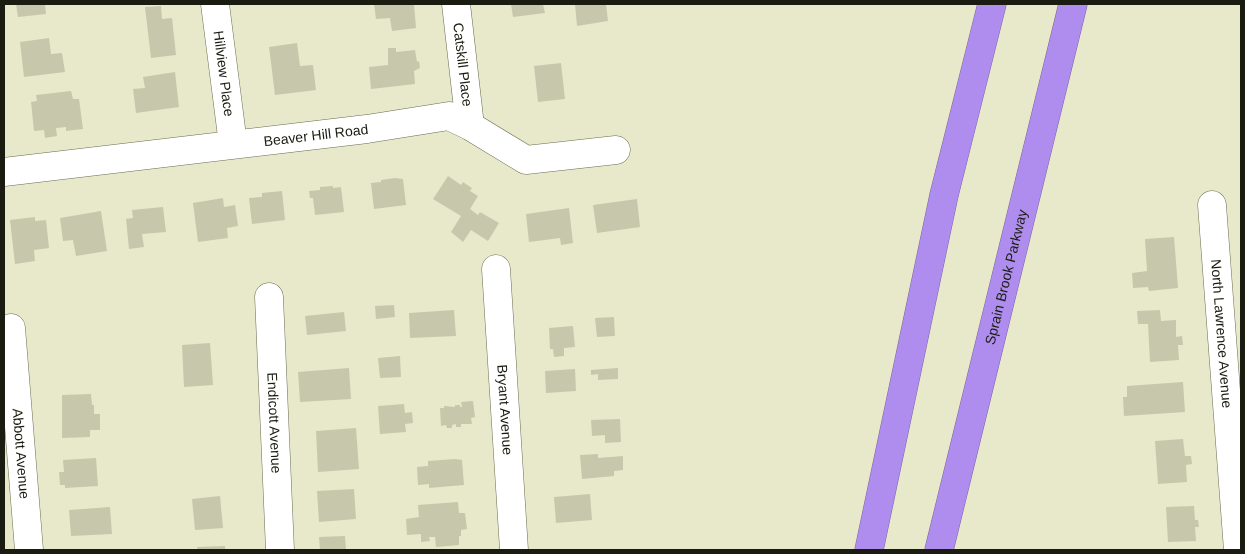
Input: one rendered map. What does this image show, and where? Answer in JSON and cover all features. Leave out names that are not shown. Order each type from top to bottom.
[{"type":"highway","points":[[869,550],[944,195],[992,4]]},
{"type":"highway","name":"Sprain Brook Parkway","points":[[939,550],[1073,4]]},
{"type":"street","name":"Hillview Place","points":[[215,4],[233,144]]},
{"type":"street","name":"Catskill Place","points":[[456,4],[470,126]]},
{"type":"street","name":"Beaver Hill Road","points":[[4,172],[367,129],[449,116],[470,126],[526,160],[616,150]]},
{"type":"street","name":"North Lawrence Avenue","points":[[1212,205],[1238,550]]},
{"type":"street","name":"Bryant Avenue","points":[[496,269],[514,550]]},
{"type":"street","name":"Endicott Avenue","points":[[269,297],[280,550]]},
{"type":"street","name":"Abbott Avenue","points":[[10,328],[29,550]]},
{"type":"building","points":[[16,4],[45,4],[46,14],[18,17]]},
{"type":"building","points":[[374,4],[414,4],[416,28],[392,31],[390,18],[376,19]]},
{"type":"building","points":[[511,4],[543,4],[545,13],[513,17]]},
{"type":"building","points":[[575,4],[606,4],[608,21],[577,26]]},
{"type":"building","points":[[161,6],[162,19],[172,18],[176,55],[151,58],[145,7]]},
{"type":"building","points":[[49,38],[51,54],[62,53],[65,72],[24,77],[20,42]]},
{"type":"building","points":[[297,43],[300,66],[313,65],[316,90],[275,95],[269,47]]},
{"type":"building","points":[[388,48],[396,48],[396,52],[415,50],[420,68],[414,71],[415,84],[371,89],[369,67],[388,65]]},
{"type":"building","points":[[561,63],[565,99],[538,102],[534,66]]},
{"type":"building","points":[[175,72],[179,107],[136,113],[133,89],[145,88],[143,77]]},
{"type":"building","points":[[71,91],[73,99],[79,99],[83,129],[66,131],[66,127],[56,128],[57,136],[45,138],[44,130],[34,131],[31,102],[37,101],[36,95]]},
{"type":"building","points":[[448,176],[461,185],[463,182],[472,188],[470,191],[478,196],[470,209],[478,215],[480,212],[499,223],[488,241],[471,230],[463,242],[451,232],[461,216],[433,199]]},
{"type":"building","points":[[395,178],[403,179],[406,205],[374,209],[371,183]]},
{"type":"building","points":[[333,186],[333,188],[341,187],[344,212],[315,215],[313,198],[310,198],[309,191],[320,190],[320,187]]},
{"type":"building","points":[[282,191],[285,220],[252,224],[249,198],[262,197],[262,193]]},
{"type":"building","points":[[223,198],[224,207],[235,205],[238,226],[227,228],[228,238],[198,242],[193,203]]},
{"type":"building","points":[[637,199],[640,227],[597,233],[593,205]]},
{"type":"building","points":[[163,207],[166,232],[142,234],[144,247],[129,249],[126,219],[133,218],[132,210]]},
{"type":"building","points":[[569,208],[573,243],[561,245],[560,238],[529,242],[526,214]]},
{"type":"building","points":[[101,211],[107,251],[76,256],[73,240],[63,241],[60,218]]},
{"type":"building","points":[[35,217],[35,221],[46,220],[49,248],[34,250],[35,261],[15,264],[10,220]]},
{"type":"building","points":[[1174,237],[1178,288],[1149,291],[1148,287],[1133,288],[1132,273],[1147,271],[1145,239]]},
{"type":"building","points":[[394,305],[395,317],[376,319],[375,306]]},
{"type":"building","points":[[454,310],[456,336],[410,338],[409,313]]},
{"type":"building","points":[[1160,310],[1161,321],[1176,320],[1176,337],[1182,336],[1183,345],[1178,345],[1179,360],[1150,362],[1148,324],[1138,324],[1137,311]]},
{"type":"building","points":[[344,312],[346,331],[307,335],[305,316]]},
{"type":"building","points":[[614,317],[615,336],[597,337],[595,318]]},
{"type":"building","points":[[573,326],[575,347],[564,348],[564,356],[554,357],[553,349],[550,349],[549,328]]},
{"type":"building","points":[[210,343],[213,385],[184,387],[182,345]]},
{"type":"building","points":[[400,356],[401,377],[380,378],[378,358]]},
{"type":"building","points":[[349,368],[351,399],[300,402],[298,372]]},
{"type":"building","points":[[618,368],[618,379],[598,380],[598,374],[591,375],[591,370]]},
{"type":"building","points":[[575,369],[576,391],[546,393],[545,371]]},
{"type":"building","points":[[1183,382],[1185,412],[1124,416],[1123,397],[1127,397],[1127,386]]},
{"type":"building","points":[[91,394],[94,414],[100,414],[100,430],[90,430],[90,437],[62,438],[62,395]]},
{"type":"building","points":[[473,401],[475,417],[471,418],[472,424],[461,424],[461,427],[456,427],[456,424],[452,425],[452,428],[447,428],[446,425],[441,426],[440,408],[444,408],[444,406],[455,407],[455,405],[462,407],[461,402]]},
{"type":"building","points":[[404,404],[405,413],[412,412],[413,423],[405,424],[406,432],[380,434],[378,406]]},
{"type":"building","points":[[620,419],[621,442],[605,443],[605,435],[592,436],[591,420]]},
{"type":"building","points":[[356,428],[359,469],[318,472],[316,431]]},
{"type":"building","points":[[1183,439],[1185,456],[1191,456],[1192,464],[1186,465],[1187,482],[1158,484],[1155,441]]},
{"type":"building","points":[[598,454],[598,458],[623,456],[623,470],[614,471],[614,476],[582,479],[580,455]]},
{"type":"building","points":[[96,458],[98,486],[65,488],[65,485],[60,485],[59,472],[64,472],[63,460]]},
{"type":"building","points":[[462,460],[464,485],[429,488],[429,484],[418,485],[417,467],[428,466],[428,461]]},
{"type":"building","points":[[354,489],[356,519],[319,522],[317,491]]},
{"type":"building","points":[[590,494],[592,520],[556,523],[554,497]]},
{"type":"building","points":[[220,496],[223,528],[195,530],[192,499]]},
{"type":"building","points":[[458,502],[459,513],[465,513],[467,529],[461,530],[459,545],[436,547],[435,537],[429,537],[430,541],[421,542],[421,534],[407,535],[406,519],[419,517],[418,505]]},
{"type":"building","points":[[1194,506],[1195,520],[1198,520],[1199,527],[1195,527],[1196,541],[1168,542],[1166,507]]},
{"type":"building","points":[[110,507],[112,534],[71,536],[69,510]]},
{"type":"building","points":[[345,536],[346,550],[320,550],[319,537]]},
{"type":"building","points":[[225,546],[225,550],[198,550],[197,547]]}]
